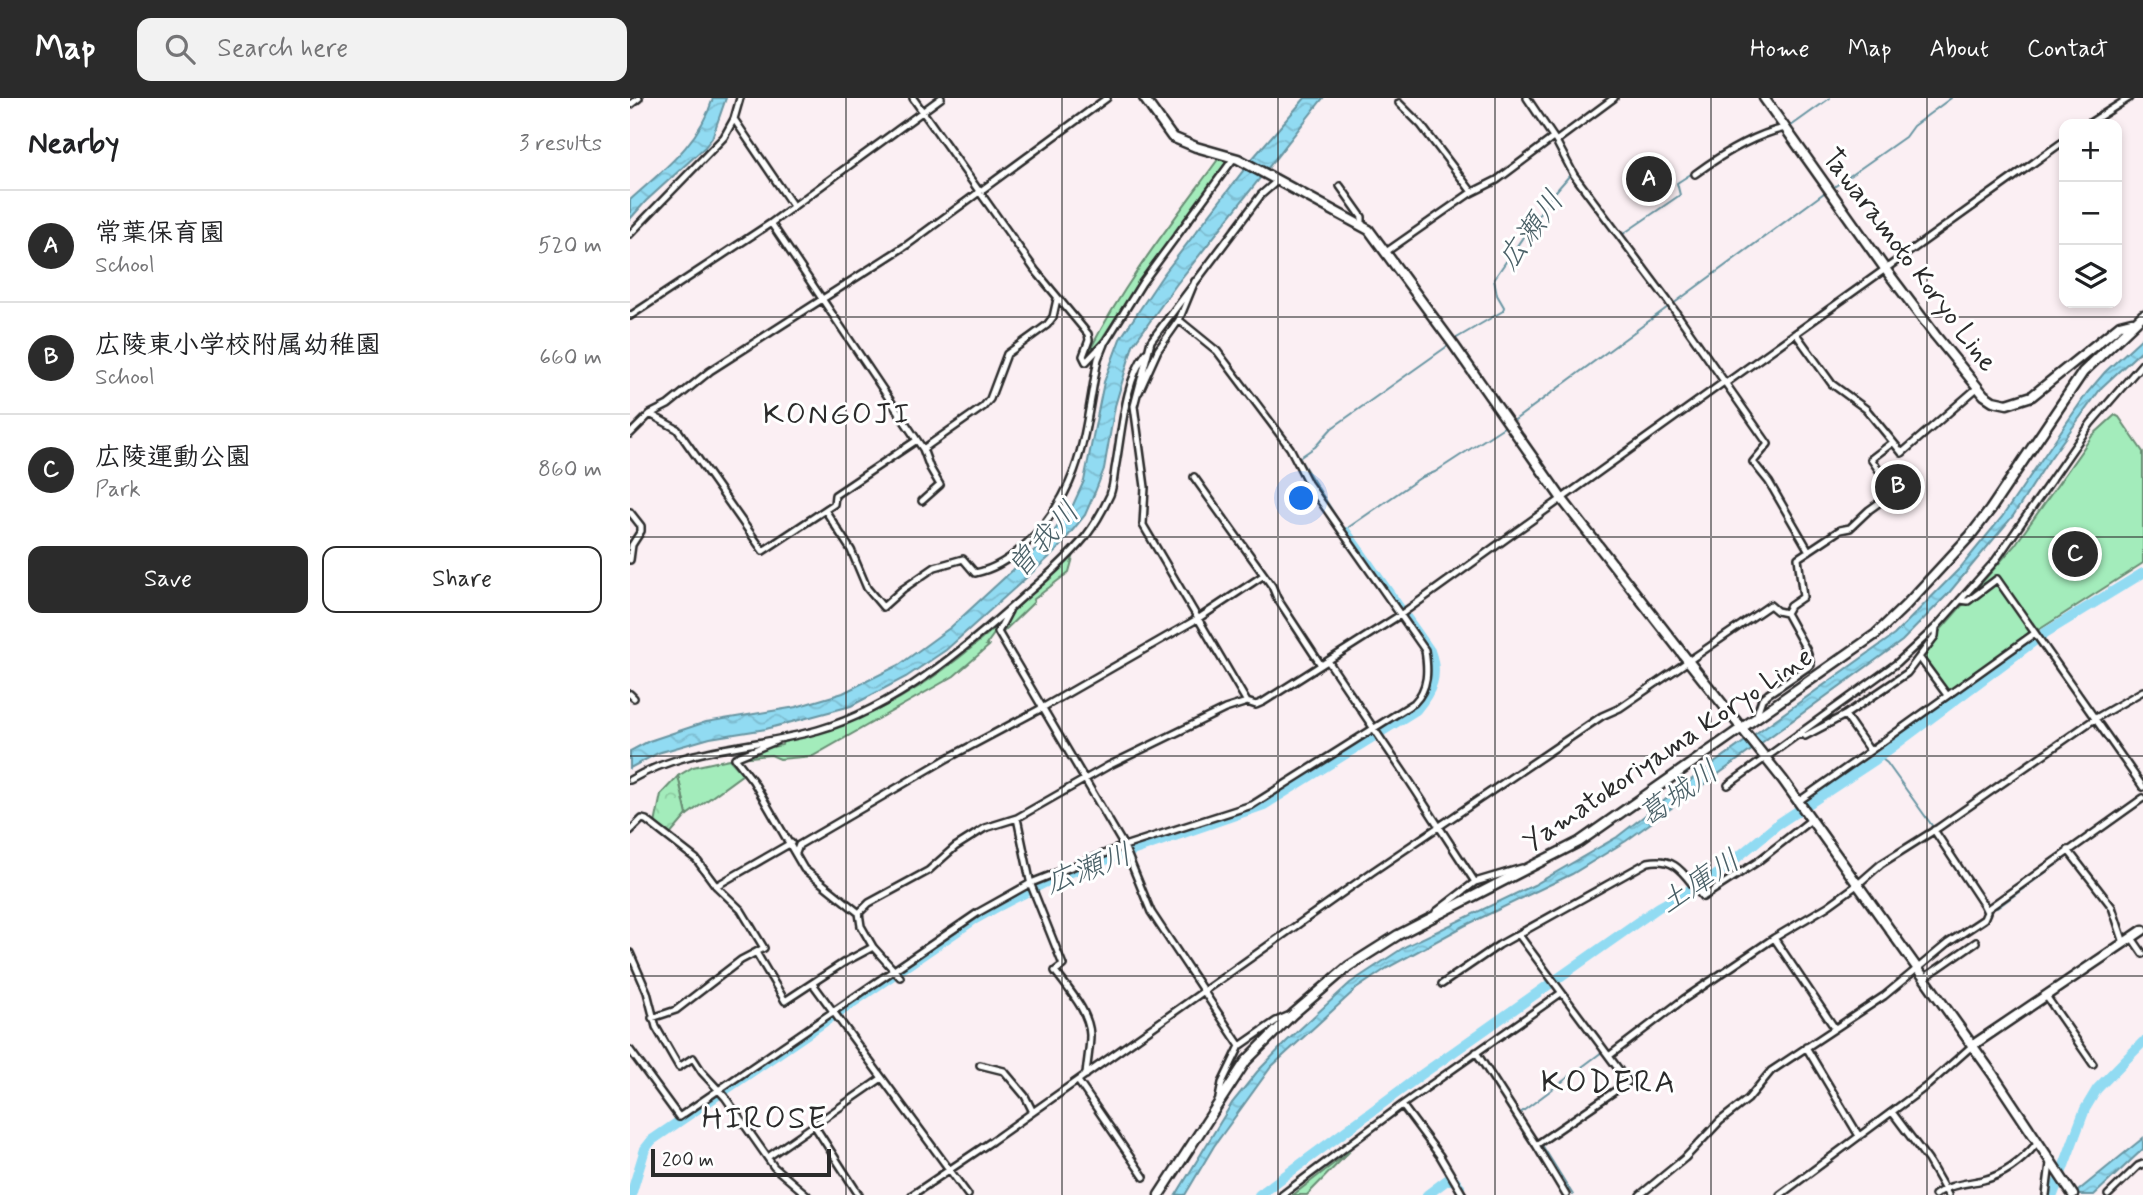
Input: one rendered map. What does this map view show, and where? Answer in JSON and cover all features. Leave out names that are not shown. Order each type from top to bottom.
[{"type":"main road","points":[[1144,98],[1172,137],[1236,158],[1369,230],[1562,499],[1799,801],[1973,1045],[2073,1195]]},
{"type":"main road","name":"Tawaramoto Koryo Line","points":[[1764,98],[1886,270],[1977,388],[1993,401],[2007,404],[2032,396],[2120,325],[2135,322],[2143,315]]},
{"type":"main road","name":"Yamatokoriyama Koryo Line","points":[[1159,1195],[1246,1061],[1293,1014],[1363,956],[1425,921],[1535,867],[1613,820],[1876,634],[1970,537],[2083,372],[2135,322]]},
{"type":"main road","points":[[1973,1045],[2143,930]]},
{"type":"street","points":[[630,105],[639,98]]},
{"type":"street","points":[[630,233],[724,137],[734,119],[740,98]]},
{"type":"street","points":[[913,98],[1057,299],[1089,337],[1083,356],[1086,362],[1106,341]]},
{"type":"street","points":[[630,316],[771,223],[942,98]]},
{"type":"street","points":[[630,434],[650,414],[668,405],[710,371],[907,245],[1107,98]]},
{"type":"street","points":[[1527,98],[1573,173],[1668,301],[1768,444],[1753,462],[1769,482],[1809,551]]},
{"type":"street","points":[[1385,252],[1472,192],[1497,180],[1614,98]]},
{"type":"street","points":[[2096,119],[2129,98]]},
{"type":"street","points":[[1399,103],[1421,125],[1472,192]]},
{"type":"street","points":[[734,119],[793,206]]},
{"type":"street","points":[[1695,174],[1742,144],[1786,128]]},
{"type":"street","points":[[859,912],[869,903],[928,871],[985,828],[1017,818],[1083,780],[1214,714],[1247,702],[1256,705],[1263,702],[1328,661],[1403,612],[2059,145]]},
{"type":"street","points":[[825,510],[850,550],[867,588],[883,607],[935,567],[963,559],[975,573],[1008,560],[1041,529],[1070,486],[1079,461],[1098,359],[1106,341],[1142,283],[1236,158]]},
{"type":"street","points":[[630,780],[666,763],[697,754],[819,730],[881,705],[952,658],[1063,561],[1087,534],[1110,494],[1131,382],[1139,362],[1195,281],[1275,180]]},
{"type":"street","points":[[1340,186],[1363,217],[1362,226]]},
{"type":"street","points":[[771,223],[923,449],[940,485],[922,501]]},
{"type":"street","points":[[1124,426],[1158,350],[1179,320],[1195,281]]},
{"type":"street","points":[[923,449],[983,407],[990,399],[1007,354],[1047,325],[1053,317],[1057,299]]},
{"type":"street","points":[[630,1051],[679,1117],[835,1015],[979,912],[1124,848],[1252,805],[1414,704],[1424,693],[1427,675],[1425,650],[1403,612],[1308,484],[1290,448],[1228,365],[1217,351],[1179,320]]},
{"type":"street","points":[[1796,334],[1832,384],[1867,409],[1902,453],[1977,388]]},
{"type":"street","points":[[1146,353],[1134,405],[1145,487],[1143,525],[1247,702]]},
{"type":"street","points":[[1728,785],[1896,663],[1936,627],[2010,541],[2091,424],[2143,363]]},
{"type":"street","points":[[650,414],[677,429],[763,551],[825,510],[834,503],[835,495],[917,440]]},
{"type":"street","points":[[1786,612],[1803,597],[1798,561],[1840,530],[1850,528],[1895,492],[1871,459],[1892,443]]},
{"type":"street","points":[[1194,477],[1264,575],[1321,665]]},
{"type":"street","points":[[630,512],[641,526],[641,531],[632,545],[630,560]]},
{"type":"street","points":[[796,853],[799,845],[948,758],[1042,708],[1199,618],[1264,575]]},
{"type":"street","points":[[1960,600],[1968,601],[1997,579],[2143,787]]},
{"type":"street","points":[[912,1195],[1602,716],[1620,708],[1689,663],[1770,605],[1777,611],[1786,612]]},
{"type":"street","points":[[1011,608],[998,632],[1124,848],[1151,912],[1240,1046]]},
{"type":"street","points":[[1756,717],[1762,699],[1811,665],[1807,651],[1786,612]]},
{"type":"street","points":[[1799,733],[1805,736],[1845,715],[1907,673],[1935,636],[1936,627]]},
{"type":"street","points":[[1799,801],[2035,633]]},
{"type":"street","points":[[1919,657],[1947,695]]},
{"type":"street","points":[[1328,661],[1475,883]]},
{"type":"street","points":[[1609,1056],[1684,999],[1857,885],[1881,864],[2096,718],[2143,691]]},
{"type":"street","points":[[1845,715],[1870,751]]},
{"type":"street","points":[[779,739],[734,758],[753,781],[804,869],[859,912],[862,926],[873,947],[897,972]]},
{"type":"street","points":[[1640,1195],[1685,1158],[1720,1121],[1748,1099],[1771,1071],[1884,996],[1916,967],[1984,919],[1986,910],[2143,797]]},
{"type":"street","points":[[1017,818],[1032,887],[1063,965],[1055,971],[1083,1013],[1089,1027],[1086,1075]]},
{"type":"street","points":[[630,831],[642,819],[646,820],[696,859],[716,886],[741,910],[764,948],[741,960],[676,1010],[652,1018]]},
{"type":"street","points":[[1442,984],[1499,945],[1648,862],[1661,859],[1676,865],[1703,897],[1731,880],[1812,819]]},
{"type":"street","points":[[1936,829],[1986,910]]},
{"type":"street","points":[[716,886],[791,843]]},
{"type":"street","points":[[2068,850],[2112,907],[2128,940],[2143,954]]},
{"type":"street","points":[[1425,921],[1475,883],[1514,870],[1535,867]]},
{"type":"street","points":[[1519,935],[1628,1082],[1536,1145]]},
{"type":"street","points":[[1774,938],[1835,1027]]},
{"type":"street","points":[[1924,978],[1976,942]]},
{"type":"street","points":[[757,954],[785,1001],[873,947]]},
{"type":"street","points":[[630,953],[647,992],[652,1018],[679,1067],[693,1058],[725,1097],[774,1167],[807,1195]]},
{"type":"street","points":[[630,974],[638,969]]},
{"type":"street","points":[[813,984],[968,1195]]},
{"type":"street","points":[[1282,1195],[1559,991]]},
{"type":"street","points":[[2046,996],[2093,1064]]},
{"type":"street","points":[[1219,1099],[1222,1083],[1240,1046],[1276,1021],[1293,1014]]},
{"type":"street","points":[[1780,1195],[1937,1078],[1973,1045]]},
{"type":"street","points":[[1806,1047],[1859,1136]]},
{"type":"street","points":[[1476,1052],[1566,1195]]},
{"type":"street","points":[[980,1065],[1004,1071],[1025,1096],[1033,1112]]},
{"type":"street","points":[[768,1157],[883,1078]]},
{"type":"street","points":[[1078,1081],[1144,1177]]},
{"type":"street","points":[[1402,1105],[1440,1156],[1463,1195]]},
{"type":"street","points":[[1892,1112],[1928,1160],[1948,1195]]},
{"type":"street","points":[[814,1125],[859,1195]]},
{"type":"street","points":[[1936,1195],[1944,1188],[2000,1174],[2026,1155],[2037,1143]]},
{"type":"street","points":[[2108,1195],[2141,1164]]},
{"type":"street","points":[[2046,1195],[2053,1166]]},
{"type":"green space","points":[[1219,158],[1225,161],[1225,168],[1150,265],[1092,354],[1090,350],[1134,276]]},
{"type":"green space","points":[[2115,415],[2143,452],[2143,563],[2034,633],[1948,699],[1916,658],[2015,545],[2092,436]]},
{"type":"green space","points":[[1074,554],[1069,572],[1033,600],[1000,635],[1013,610]]},
{"type":"green space","points":[[998,625],[986,645],[989,646],[954,676],[813,756],[780,759],[771,755],[739,758],[757,750],[782,745],[783,741],[835,727],[880,709],[942,671]]},
{"type":"green space","points":[[729,759],[743,774],[687,815],[678,776],[693,767]]},
{"type":"green space","points":[[678,776],[687,815],[669,836],[655,824],[661,794]]},
{"type":"green space","points":[[1350,1151],[1307,1195],[1293,1195]]},
{"type":"water","points":[[713,98],[726,98],[712,138],[630,219],[630,200],[690,142]]},
{"type":"water","points":[[1305,98],[1323,98],[1176,285],[1133,345],[1115,406],[1104,469],[1085,515],[1056,551],[946,650],[906,677],[851,706],[766,729],[710,738],[658,753],[630,768],[630,751],[649,741],[706,722],[796,707],[843,693],[899,665],[951,627],[1052,534],[1073,505],[1084,481],[1104,382],[1120,339],[1163,275],[1253,158]]},
{"type":"water","name":"葛城川","points":[[2143,337],[2143,349],[2102,387],[2049,460],[2013,516],[1948,594],[1902,641],[1626,841],[1572,874],[1464,926],[1387,968],[1356,989],[1271,1067],[1214,1146],[1185,1195],[1176,1195],[1232,1103],[1257,1072],[1350,983],[1406,946],[1534,885],[1617,837],[1696,776],[1894,635],[1961,567],[2002,517],[2087,393],[2105,372]]},
{"type":"water","points":[[2143,1138],[2143,1149],[2094,1195],[2073,1195]]},
{"type":"waterway","name":"広瀬川","points":[[1791,126],[1830,98]]},
{"type":"waterway","name":"広瀬川","points":[[1834,187],[1905,137],[1913,126],[1951,98]]},
{"type":"waterway","name":"広瀬川","points":[[1766,131],[1776,127]]},
{"type":"waterway","name":"広瀬川","points":[[1575,171],[1588,189]]},
{"type":"waterway","name":"広瀬川","points":[[1623,234],[1680,195],[1677,183],[1694,172]]},
{"type":"waterway","name":"広瀬川","points":[[1455,339],[1503,311],[1494,279],[1550,198],[1570,175]]},
{"type":"waterway","name":"広瀬川","points":[[1673,304],[1824,193]]},
{"type":"waterway","name":"広瀬川","points":[[1512,422],[1668,307]]},
{"type":"waterway","name":"広瀬川","points":[[1449,345],[1332,428],[1315,447],[1299,458],[1346,532],[1349,527],[1420,478],[1435,472],[1507,425]]},
{"type":"waterway","name":"広瀬川","points":[[631,1195],[645,1149],[652,1140],[972,921],[1054,878],[1264,805],[1416,710],[1426,696],[1434,675],[1430,651],[1346,532]]},
{"type":"waterway","name":"土庫川","points":[[1259,1195],[1421,1075],[1659,907],[1715,876],[1778,824],[1875,760],[2045,633],[2143,573]]},
{"type":"waterway","points":[[1875,760],[1882,759],[1887,763],[1933,827]]},
{"type":"waterway","points":[[2072,852],[2143,802]]},
{"type":"waterway","points":[[1967,874],[1988,905],[1997,908],[2068,856]]},
{"type":"waterway","points":[[2053,1195],[2085,1109],[2097,1089],[2143,1042]]},
{"type":"waterway","points":[[1519,1114],[1602,1052]]},
{"type":"waterway","points":[[1531,1133],[1539,1141]]},
{"type":"waterway","points":[[1542,1145],[1573,1195]]},
{"type":"waterway","points":[[1427,1195],[1447,1180],[1455,1180],[1460,1187]]},
{"type":"place","name":"常葉保育園","points":[[1649,179]]},
{"type":"place","name":"広陵東小学校附属幼稚園","points":[[1898,487]]},
{"type":"place","name":"広陵運動公園","points":[[2075,554]]},
{"type":"district","name":"KONGOJI","points":[[837,413]]},
{"type":"district","name":"KODERA","points":[[1609,1081]]},
{"type":"district","name":"HIROSE","points":[[765,1117]]},
{"type":"water label","name":"曽我川","points":[[1043,539]]}]
